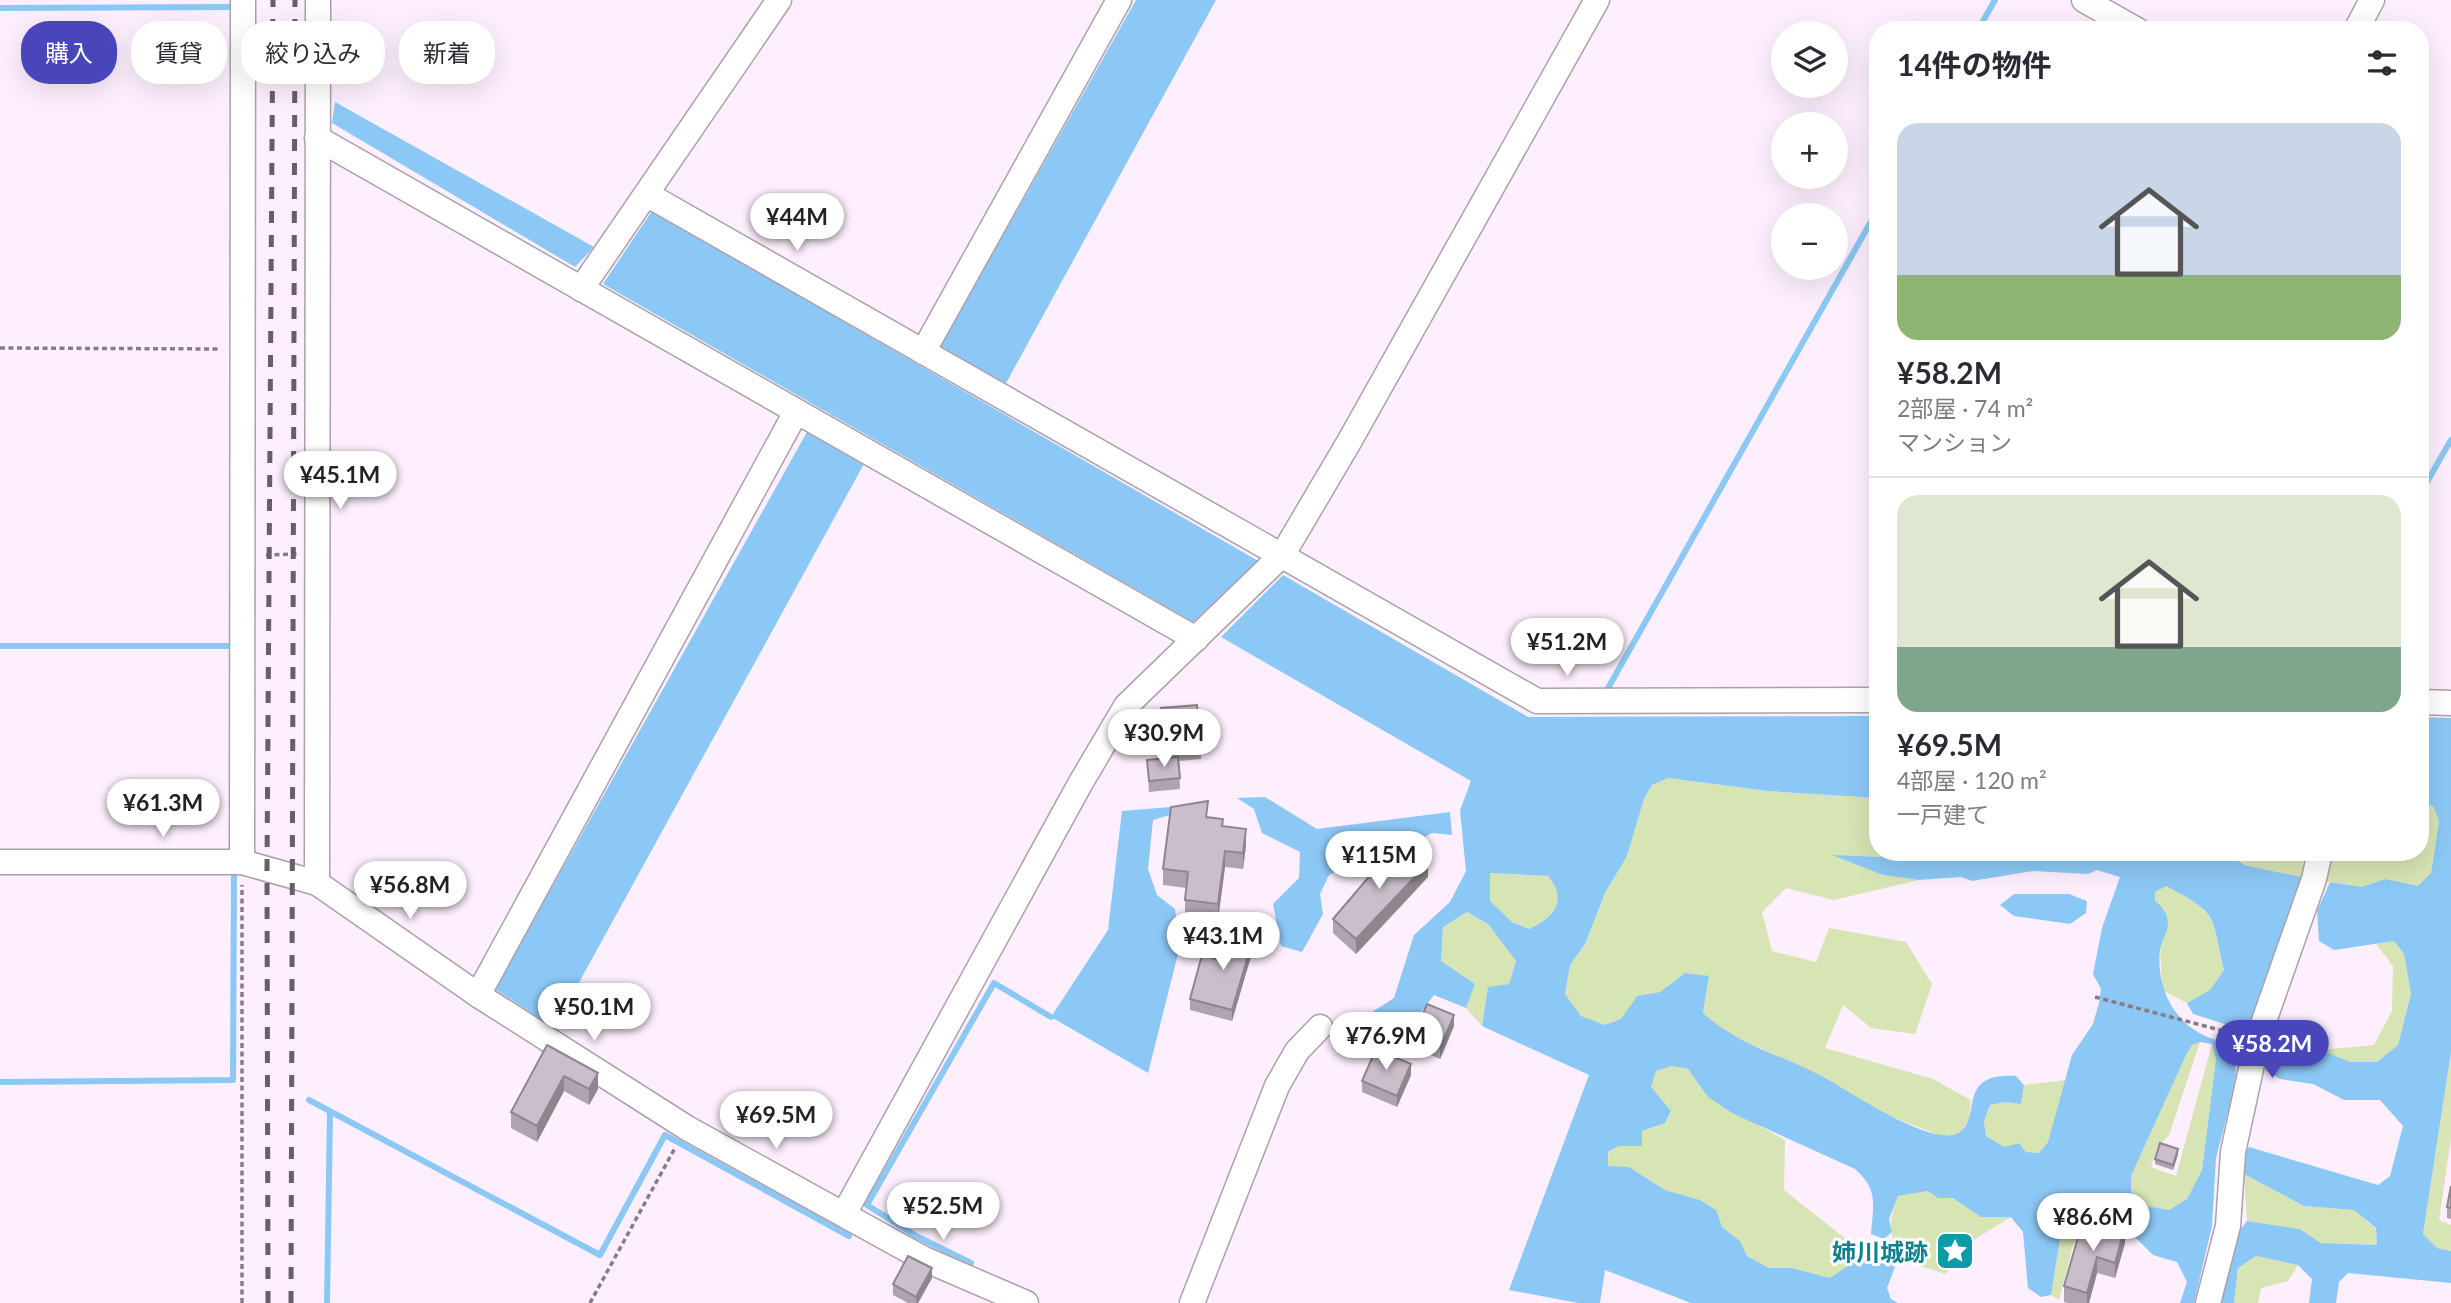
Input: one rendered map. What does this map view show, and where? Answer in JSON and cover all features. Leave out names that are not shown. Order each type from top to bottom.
[{"type":"street","points":[[243,0],[243,862]]},
{"type":"street","points":[[317,883],[318,0]]},
{"type":"street","points":[[593,271],[648,195],[779,0]]},
{"type":"street","points":[[923,352],[1119,0]]},
{"type":"street","points":[[844,1214],[1119,717],[1145,685],[1283,554],[1349,442],[1597,0]]},
{"type":"street","points":[[2084,0],[2121,21]]},
{"type":"street","points":[[2361,21],[2372,0]]},
{"type":"street","points":[[317,138],[593,271],[796,412],[1196,639]]},
{"type":"street","points":[[648,195],[1283,554],[1537,701],[1869,700]]},
{"type":"street","points":[[478,995],[796,412]]},
{"type":"street","points":[[2429,702],[2451,703]]},
{"type":"street","points":[[2208,1303],[2228,1226],[2233,1152],[2257,1041],[2314,878],[2317,861]]},
{"type":"street","points":[[0,862],[243,862],[317,883],[478,995],[687,1128],[924,1259],[1026,1303]]},
{"type":"street","points":[[1192,1303],[1276,1086],[1297,1051],[1320,1027]]},
{"type":"path","points":[[0,348],[243,349]]},
{"type":"path","points":[[243,556],[317,554]]},
{"type":"path","points":[[242,1303],[243,862]]},
{"type":"path","points":[[2095,997],[2189,1019],[2257,1041]]},
{"type":"path","points":[[590,1303],[673,1152]]},
{"type":"green space","points":[[1668,778],[1768,791],[1869,797],[1869,857],[1835,856],[1883,875],[1919,880],[1834,900],[1786,888],[1762,912],[1772,951],[1816,962],[1829,928],[1906,942],[1932,984],[1915,1034],[1871,1028],[1843,1005],[1825,1048],[1933,1079],[1971,1100],[1969,1120],[1960,1133],[1944,1137],[1872,1109],[1825,1078],[1721,1030],[1703,1013],[1709,977],[1685,973],[1660,992],[1637,996],[1621,1020],[1605,1025],[1581,1017],[1565,994],[1570,965],[1585,944],[1605,893],[1627,856],[1644,799],[1652,785]]},
{"type":"green space","points":[[2429,805],[2433,806],[2439,821],[2431,873],[2418,887],[2385,879],[2362,887],[2244,865],[2239,861],[2429,861]]},
{"type":"green space","points":[[1489,873],[1548,876],[1557,892],[1556,907],[1546,919],[1529,929],[1512,922],[1490,901]]},
{"type":"green space","points":[[2166,885],[2195,903],[2210,917],[2224,970],[2210,990],[2187,1003],[2162,990],[2160,946],[2168,924],[2155,901],[2155,892]]},
{"type":"green space","points":[[1467,912],[1488,924],[1516,961],[1509,984],[1488,988],[1482,1026],[1466,1008],[1475,984],[1441,962],[1443,927]]},
{"type":"green space","points":[[2394,941],[2404,954],[2411,994],[2398,1045],[2377,1062],[2350,1062],[2321,1050],[2374,1045],[2392,1011],[2393,966],[2376,944]]},
{"type":"green space","points":[[2200,1042],[2169,1135],[2157,1148],[2151,1167],[2176,1176],[2212,1044],[2216,1059],[2202,1170],[2187,1199],[2169,1210],[2141,1205],[2131,1191],[2131,1176],[2187,1053],[2192,1045]]},
{"type":"green space","points":[[2451,1052],[2451,1138],[2439,1220],[2451,1225],[2451,1251],[2437,1248],[2423,1234]]},
{"type":"green space","points":[[1672,1066],[1688,1069],[1708,1097],[1785,1140],[1784,1190],[1866,1255],[1830,1279],[1791,1268],[1769,1268],[1747,1256],[1740,1241],[1722,1227],[1700,1200],[1665,1190],[1629,1167],[1608,1166],[1608,1153],[1619,1146],[1634,1144],[1642,1131],[1665,1123],[1671,1112],[1651,1087],[1656,1071]]},
{"type":"green space","points":[[2066,1080],[2048,1142],[2039,1153],[2026,1152],[2019,1143],[2004,1147],[1986,1136],[1984,1121],[1990,1105],[2005,1102],[2021,1104],[2024,1085]]},
{"type":"green space","points":[[2244,1174],[2304,1206],[2354,1210],[2376,1229],[2377,1245],[2321,1243],[2300,1229],[2247,1221]]},
{"type":"green space","points":[[1928,1191],[1938,1198],[1953,1198],[1981,1216],[2011,1217],[1964,1246],[1946,1274],[1898,1259],[1891,1227],[1898,1196]]},
{"type":"green space","points":[[2094,1211],[2129,1231],[2090,1227],[2073,1245],[2059,1300],[2051,1295],[2062,1227],[2070,1217]]},
{"type":"green space","points":[[2256,1256],[2298,1265],[2288,1281],[2261,1288],[2258,1303],[2234,1303],[2238,1268]]},
{"type":"water","points":[[1136,0],[1216,0],[1005,385],[940,347]]},
{"type":"water","points":[[335,102],[594,247],[575,267],[332,123]]},
{"type":"water","points":[[652,211],[1260,562],[1193,622],[603,284]]},
{"type":"water","points":[[807,432],[864,464],[554,1028],[495,989]]},
{"type":"water","points":[[1283,575],[1528,717],[1869,716],[1869,797],[1768,791],[1668,778],[1652,785],[1644,799],[1627,856],[1605,893],[1585,944],[1570,965],[1565,994],[1581,1016],[1605,1025],[1621,1019],[1637,996],[1660,992],[1685,973],[1709,976],[1703,1013],[1716,1024],[1746,1042],[1810,1070],[1892,1117],[1932,1133],[1948,1135],[1960,1132],[1970,1116],[1978,1088],[1985,1081],[2016,1076],[2024,1085],[2021,1104],[2005,1102],[1990,1105],[1984,1121],[1986,1136],[2004,1147],[2019,1143],[2026,1152],[2039,1153],[2048,1142],[2072,1055],[2093,1024],[2101,989],[2093,974],[2102,928],[2120,877],[2097,870],[2088,874],[2033,871],[1972,881],[1961,877],[1919,880],[1883,875],[1832,855],[1869,857],[1869,861],[2239,861],[2244,865],[2306,878],[2256,1018],[2234,1027],[2193,1014],[2187,1003],[2210,990],[2224,970],[2210,917],[2196,903],[2166,886],[2155,892],[2155,901],[2168,920],[2160,950],[2162,982],[2167,997],[2184,1022],[2211,1038],[2227,1042],[2235,1052],[2236,1082],[2216,1158],[2212,1226],[2194,1303],[2180,1303],[2187,1282],[2177,1262],[2153,1255],[2129,1231],[2094,1211],[2070,1217],[2062,1227],[2051,1295],[2041,1297],[2028,1288],[2023,1232],[2011,1217],[1981,1217],[1953,1198],[1938,1198],[1928,1191],[1898,1196],[1889,1219],[1892,1232],[1884,1239],[1871,1234],[1873,1198],[1868,1184],[1855,1169],[1734,1114],[1708,1097],[1688,1069],[1672,1066],[1656,1071],[1651,1087],[1671,1111],[1665,1123],[1642,1131],[1642,1146],[1619,1146],[1608,1152],[1608,1166],[1629,1167],[1665,1190],[1700,1200],[1716,1210],[1722,1227],[1740,1241],[1747,1256],[1769,1268],[1791,1268],[1830,1278],[1854,1262],[1869,1256],[1898,1259],[1887,1288],[1891,1299],[1898,1303],[1691,1303],[1605,1270],[1600,1303],[1578,1303],[1509,1290],[1589,1075],[1482,1026],[1488,987],[1509,984],[1516,961],[1488,924],[1467,912],[1443,927],[1441,961],[1475,984],[1466,1008],[1434,995],[1400,1040],[1370,1043],[1361,1030],[1369,1014],[1394,998],[1414,935],[1450,902],[1466,871],[1460,810],[1471,781],[1221,637]],"holes":[[[1490,873],[1548,876],[1557,892],[1556,907],[1546,919],[1529,929],[1512,922],[1490,901]],[[2200,1042],[2212,1044],[2216,1059],[2202,1170],[2187,1199],[2169,1210],[2141,1205],[2131,1191],[2131,1176],[2187,1053],[2192,1045]]]},
{"type":"water","points":[[2429,717],[2451,718],[2451,1052],[2423,1234],[2437,1248],[2451,1251],[2451,1283],[2348,1273],[2339,1282],[2336,1303],[2309,1303],[2312,1279],[2298,1265],[2256,1256],[2238,1268],[2234,1303],[2218,1303],[2236,1235],[2247,1221],[2300,1229],[2321,1243],[2377,1245],[2376,1228],[2354,1210],[2304,1206],[2244,1174],[2240,1160],[2249,1147],[2378,1185],[2390,1176],[2403,1126],[2380,1100],[2344,1100],[2313,1084],[2280,1079],[2265,1070],[2281,1033],[2350,1062],[2377,1062],[2398,1045],[2411,994],[2404,954],[2394,941],[2334,950],[2319,941],[2317,911],[2330,882],[2362,887],[2385,879],[2418,886],[2431,873],[2439,821],[2433,806],[2429,805]]},
{"type":"water","points":[[1265,797],[1317,829],[1450,812],[1452,835],[1432,833],[1398,853],[1365,855],[1329,875],[1320,894],[1323,914],[1302,952],[1281,946],[1273,904],[1299,878],[1300,852],[1262,833],[1254,809],[1237,798]]},
{"type":"water","points":[[1207,804],[1153,820],[1148,869],[1157,895],[1175,909],[1180,946],[1148,1073],[1051,1017],[1108,930],[1122,811]]},
{"type":"water","points":[[2014,894],[2069,894],[2087,901],[2086,913],[2070,924],[2014,916],[2000,905]]},
{"type":"building","points":[[1197,705],[1201,749],[1165,752],[1161,708]]},
{"type":"building","points":[[1178,757],[1180,778],[1149,781],[1147,760]]},
{"type":"building","points":[[1208,801],[1206,817],[1223,819],[1222,826],[1246,829],[1243,853],[1225,851],[1218,904],[1185,900],[1188,872],[1163,869],[1171,807]]},
{"type":"building","points":[[1408,845],[1428,863],[1356,939],[1333,919],[1385,858],[1391,864]]},
{"type":"building","points":[[1228,929],[1254,936],[1232,1010],[1190,999],[1202,955],[1219,960]]},
{"type":"building","points":[[1427,1004],[1454,1015],[1440,1048],[1413,1037]]},
{"type":"building","points":[[547,1045],[598,1073],[589,1089],[564,1076],[537,1126],[511,1112]]},
{"type":"building","points":[[1376,1049],[1411,1064],[1397,1096],[1362,1081]]},
{"type":"building","points":[[2160,1143],[2178,1149],[2173,1165],[2155,1159]]},
{"type":"building","points":[[2451,1186],[2451,1208],[2447,1207]]},
{"type":"building","points":[[2095,1219],[2125,1227],[2115,1263],[2097,1257],[2087,1293],[2064,1286],[2079,1234],[2090,1237]]},
{"type":"building","points":[[908,1256],[932,1268],[916,1297],[893,1284]]},
{"type":"waterway","points":[[1983,21],[1995,0]]},
{"type":"waterway","points":[[0,8],[235,7]]},
{"type":"waterway","points":[[1607,690],[1869,225]]},
{"type":"waterway","points":[[2429,478],[2451,440]]},
{"type":"waterway","points":[[0,646],[235,646]]},
{"type":"waterway","points":[[0,1082],[233,1080],[234,875]]},
{"type":"waterway","points":[[971,1263],[916,1236],[867,1205],[994,983],[1051,1017]]},
{"type":"waterway","points":[[309,1100],[600,1255],[665,1135],[849,1236]]},
{"type":"waterway","points":[[327,1303],[330,1112]]},
{"type":"railway","points":[[268,1303],[267,869],[273,0]]},
{"type":"railway","points":[[291,1303],[295,0]]},
{"type":"place","name":"姉川城跡","points":[[1955,1251]]}]
